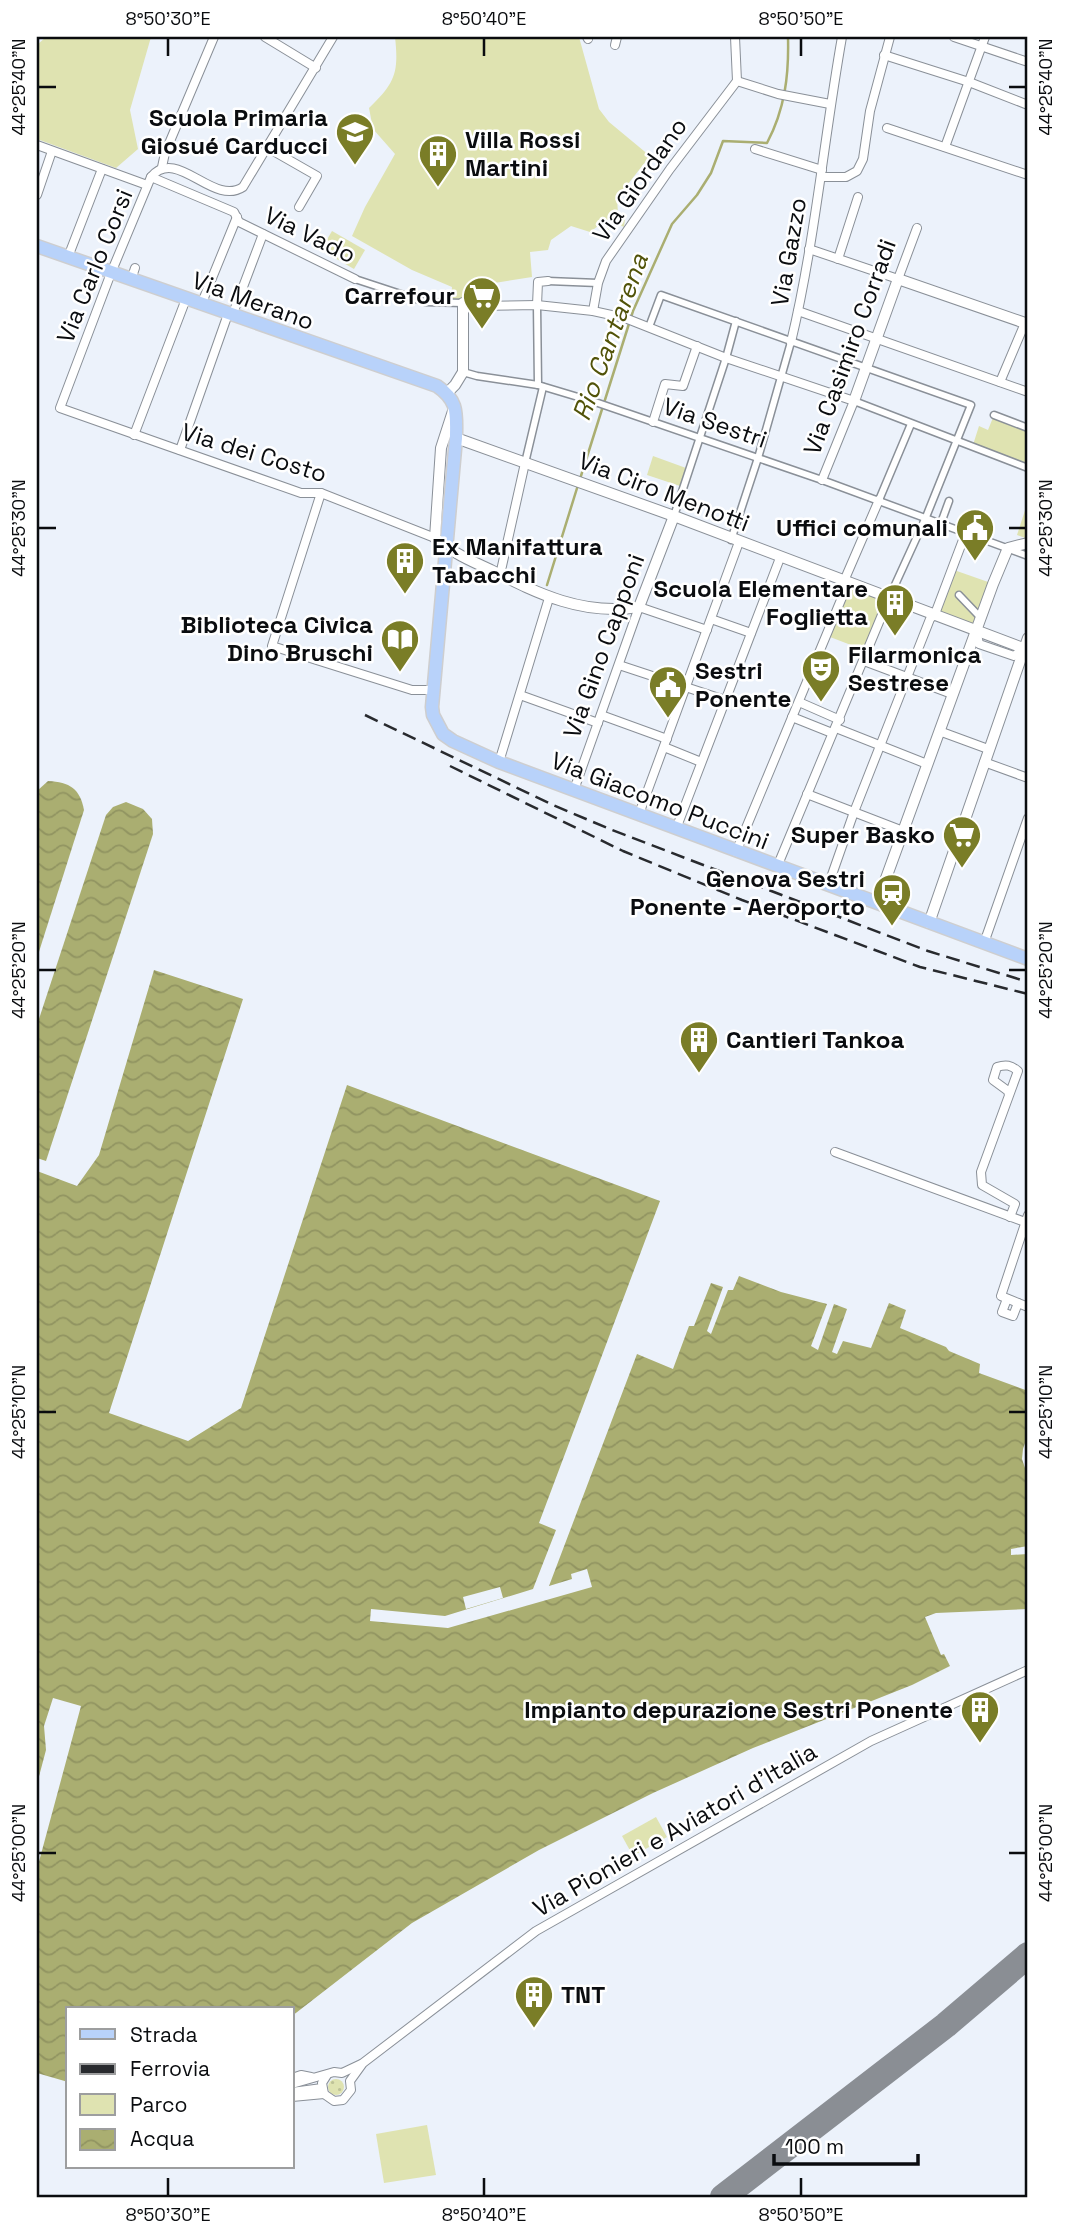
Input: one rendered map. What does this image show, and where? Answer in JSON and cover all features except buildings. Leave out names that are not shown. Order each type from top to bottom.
[{"type":"main road","name":"Via Merano","points":[[37,246],[111,272],[133,274],[201,305],[437,386],[451,399]]},
{"type":"main road","name":"Via Giacomo Puccini","points":[[451,399],[456,439],[433,690],[433,715],[443,734],[499,762],[1028,958]]},
{"type":"street","points":[[149,181],[162,167],[165,153],[214,37]]},
{"type":"street","points":[[265,37],[316,68]]},
{"type":"street","points":[[162,167],[170,167],[223,191],[234,191],[247,183],[333,37]]},
{"type":"street","points":[[735,37],[737,81],[778,94],[830,104]]},
{"type":"street","points":[[822,173],[830,104],[842,37]]},
{"type":"street","name":"Via Gazzo","points":[[755,149],[822,173],[846,177],[857,171],[863,159],[870,111],[890,37]]},
{"type":"street","points":[[954,37],[1028,62]]},
{"type":"street","points":[[945,147],[985,37]]},
{"type":"street","points":[[884,55],[969,82],[1028,105]]},
{"type":"street","name":"Via Giordano","points":[[593,311],[598,283],[606,261],[737,81]]},
{"type":"street","points":[[887,128],[1028,175]]},
{"type":"street","name":"Via Vado","points":[[37,145],[234,212],[239,222],[355,279],[425,302],[464,301]]},
{"type":"street","points":[[268,148],[317,176],[299,207]]},
{"type":"street","points":[[37,195],[52,151]]},
{"type":"street","points":[[68,257],[102,169]]},
{"type":"street","name":"Via Gazzo","points":[[791,342],[822,173]]},
{"type":"street","name":"Via Carlo Corsi","points":[[60,408],[111,272],[149,181]]},
{"type":"street","points":[[838,259],[858,197]]},
{"type":"street","points":[[201,305],[237,217]]},
{"type":"street","name":"Via Casimiro Corradi","points":[[822,480],[917,228]]},
{"type":"street","points":[[180,450],[263,234]]},
{"type":"street","points":[[809,249],[1027,323],[1000,382]]},
{"type":"street","points":[[500,575],[540,386],[538,282],[598,283]]},
{"type":"street","points":[[649,327],[661,295],[971,405],[778,867]]},
{"type":"street","points":[[134,435],[186,299]]},
{"type":"street","points":[[707,630],[639,607],[615,611],[549,598],[447,549],[435,538],[441,449],[455,385],[463,372],[464,301],[476,306],[537,305],[593,311],[631,320],[726,358],[854,401],[1028,468]]},
{"type":"street","points":[[798,311],[1028,392]]},
{"type":"street","points":[[674,516],[736,321]]},
{"type":"street","points":[[639,814],[711,619],[791,342]]},
{"type":"street","points":[[653,422],[665,384],[683,386],[697,346]]},
{"type":"street","name":"Via Sestri","points":[[463,372],[540,386],[602,404],[1028,555]]},
{"type":"street","name":"Via dei Costo","points":[[60,408],[301,493],[321,494],[435,538]]},
{"type":"street","points":[[994,415],[1028,428]]},
{"type":"street","points":[[736,852],[911,425]]},
{"type":"street","name":"Via Ciro Menotti","points":[[456,439],[674,516],[889,598],[1027,645]]},
{"type":"street","points":[[321,494],[272,646],[412,690],[433,690]]},
{"type":"street","points":[[941,523],[949,501]]},
{"type":"street","name":"Via Gino Capponi","points":[[574,790],[674,516]]},
{"type":"street","points":[[828,886],[880,745],[966,532]]},
{"type":"street","points":[[877,903],[980,617],[1008,548],[1027,540]]},
{"type":"street","points":[[676,829],[780,558]]},
{"type":"street","points":[[959,595],[980,617]]},
{"type":"street","points":[[499,762],[549,598]]},
{"type":"street","points":[[711,619],[751,633]]},
{"type":"street","points":[[929,923],[988,749],[1027,645]]},
{"type":"street","points":[[864,661],[952,694]]},
{"type":"street","points":[[619,664],[725,700]]},
{"type":"street","points":[[520,695],[665,743],[702,762]]},
{"type":"street","points":[[799,702],[836,727]]},
{"type":"street","points":[[792,717],[836,727],[927,764]]},
{"type":"street","points":[[939,731],[988,749]]},
{"type":"street","points":[[984,762],[1028,778]]},
{"type":"street","points":[[807,794],[903,831]]},
{"type":"street","points":[[984,943],[1028,818]]},
{"type":"street","points":[[1009,1095],[1008,1091],[993,1080],[997,1067],[1004,1064],[1013,1066],[1018,1071],[980,1180],[982,1185],[1015,1205],[1010,1217]]},
{"type":"street","points":[[835,1152],[1010,1217],[1027,1219],[1001,1297],[1028,1307]]},
{"type":"street","points":[[1007,1299],[1002,1312],[1013,1316],[1018,1303]]},
{"type":"street","name":"Via Pionieri e Aviatori d'Italia","points":[[314,2078],[334,2072],[342,2073],[363,2063],[536,1931],[871,1741],[1028,1670]]},
{"type":"street","name":"Via Pionieri e Aviatori d'Italia","points":[[323,2091],[331,2100],[343,2100],[351,2090],[350,2081],[363,2063]]},
{"type":"street","points":[[342,2073],[350,2081]]},
{"type":"street","points":[[294,2077],[300,2075],[314,2078]]},
{"type":"street","points":[[323,2091],[327,2075]]},
{"type":"street","points":[[294,2083],[314,2078]]},
{"type":"street","points":[[294,2092],[323,2091]]},
{"type":"street","points":[[294,2097],[323,2091]]},
{"type":"green space","points":[[46,37],[151,37],[130,110],[138,149],[116,168],[37,139],[37,45]]},
{"type":"green space","points":[[395,37],[579,37],[599,109],[609,122],[650,156],[617,198],[618,214],[625,219],[624,227],[616,223],[607,231],[598,226],[590,232],[571,226],[551,240],[548,250],[530,252],[532,277],[476,286],[476,304],[451,301],[452,287],[412,270],[352,236],[395,154],[373,129],[369,108],[385,91],[393,77],[396,60]]},
{"type":"green space","points":[[332,231],[365,250],[354,269],[321,250]]},
{"type":"green space","points":[[994,415],[1028,428],[1028,468],[972,448],[979,426],[988,430]]},
{"type":"green space","points":[[653,456],[686,468],[680,486],[647,475]]},
{"type":"green space","points":[[1028,501],[1028,539],[1017,535]]},
{"type":"green space","points":[[954,570],[991,583],[975,625],[938,612]]},
{"type":"green space","points":[[849,587],[883,600],[864,650],[830,637]]},
{"type":"green space","points":[[656,1817],[667,1837],[633,1856],[622,1836]]},
{"type":"green space","points":[[336,2079],[342,2081],[342,2093],[336,2095],[330,2093],[328,2087],[330,2081]]},
{"type":"green space","points":[[427,2125],[436,2175],[384,2183],[376,2134]]},
{"type":"water","points":[[48,781],[73,788],[80,797],[84,810],[37,958],[37,791]]},
{"type":"water","points":[[126,802],[143,809],[152,819],[153,834],[46,1161],[37,1158],[37,1025],[106,815],[113,807]]},
{"type":"water","points":[[154,970],[243,999],[109,1413],[188,1441],[241,1408],[347,1085],[660,1201],[539,1523],[556,1530],[533,1589],[445,1616],[371,1609],[370,1621],[448,1628],[592,1587],[587,1569],[571,1574],[572,1579],[549,1586],[637,1354],[673,1369],[689,1326],[694,1326],[711,1283],[723,1287],[707,1331],[711,1334],[728,1290],[733,1290],[739,1276],[781,1292],[827,1304],[811,1346],[818,1350],[834,1304],[847,1309],[832,1352],[837,1354],[843,1341],[871,1348],[889,1303],[906,1310],[900,1328],[980,1364],[979,1373],[1028,1391],[1028,1434],[1022,1459],[1028,1477],[1028,1546],[1011,1549],[1011,1555],[1028,1554],[1028,1609],[936,1613],[925,1617],[941,1655],[944,1654],[950,1666],[912,1685],[753,1748],[653,1793],[539,1850],[412,1923],[294,2014],[294,2007],[66,2007],[66,2081],[37,2073],[37,1869],[81,1706],[53,1698],[44,1726],[46,1750],[37,1784],[37,1171],[77,1186],[99,1155]]},
{"type":"pier","points":[[500,1587],[503,1598],[466,1609],[463,1597]]},
{"type":"waterway","name":"Rio Cantarena","points":[[580,479],[633,311],[672,224],[697,195],[711,173],[723,141],[767,143],[785,92],[788,37]]},
{"type":"waterway","name":"Rio Cantarena","points":[[547,585],[578,485]]},
{"type":"taxiway","points":[[723,2197],[946,2025],[1028,1955]]},
{"type":"railway","points":[[365,715],[553,805],[612,830],[928,951],[1028,982]]},
{"type":"railway","points":[[450,766],[623,851],[742,900],[920,967],[1028,994]]},
{"type":"place","name":"Scuola Primaria Giosué Carducci","points":[[355,166]]},
{"type":"place","name":"Villa Rossi Martini","points":[[438,188]]},
{"type":"place","name":"Carrefour","points":[[482,330]]},
{"type":"place","name":"Uffici comunali","points":[[975,562]]},
{"type":"place","name":"Ex Manifattura Tabacchi","points":[[405,595]]},
{"type":"place","name":"Scuola Elementare Foglietta","points":[[895,637]]},
{"type":"place","name":"Biblioteca Civica Dino Bruschi","points":[[400,673]]},
{"type":"place","name":"Filarmonica Sestrese","points":[[821,703]]},
{"type":"place","name":"Sestri Ponente","points":[[668,719]]},
{"type":"place","name":"Super Basko","points":[[962,869]]},
{"type":"place","name":"Genova Sestri Ponente - Aeroporto","points":[[892,927]]},
{"type":"place","name":"Cantieri Tankoa","points":[[699,1074]]},
{"type":"place","name":"Impianto depurazione Sestri Ponente","points":[[980,1744]]},
{"type":"place","name":"TNT","points":[[534,2029]]}]
